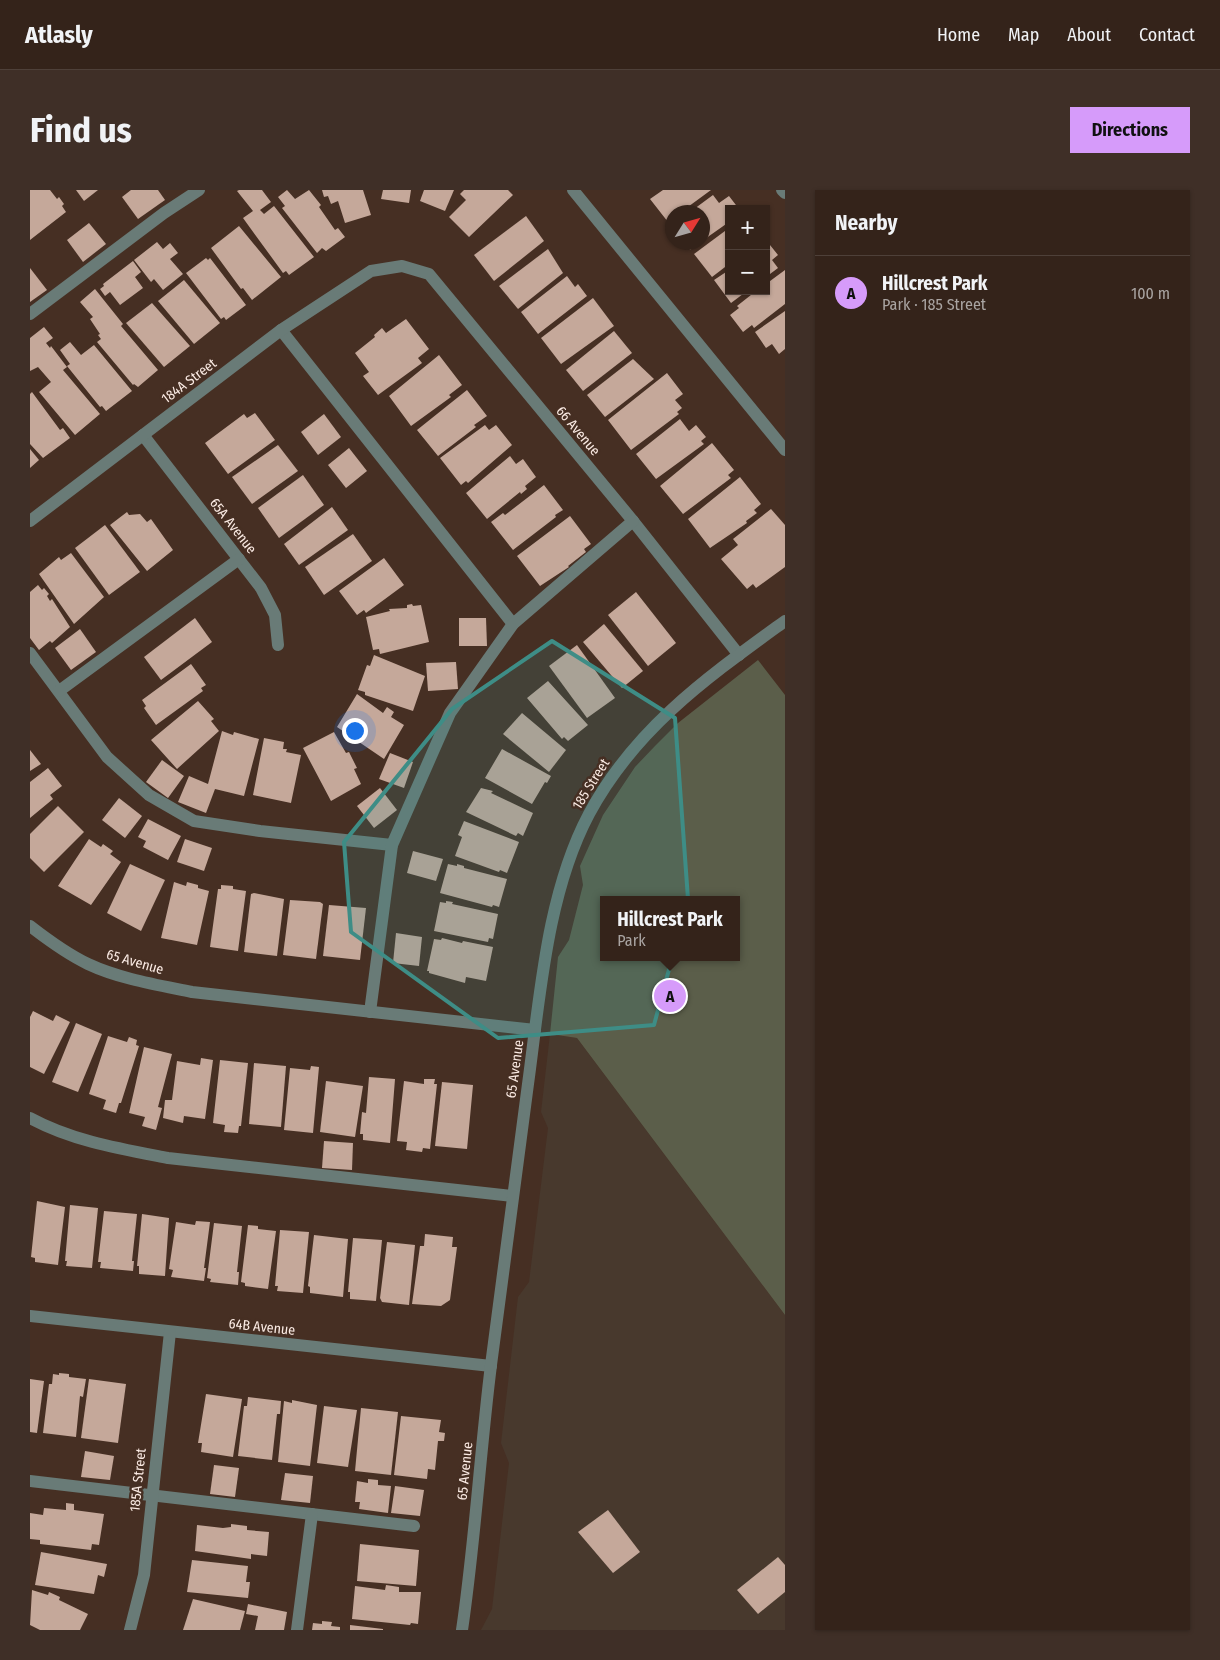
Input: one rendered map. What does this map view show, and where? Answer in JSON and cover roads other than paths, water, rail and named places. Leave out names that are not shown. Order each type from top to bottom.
[{"type":"street","points":[[30,314],[164,213],[199,190]]},
{"type":"street","points":[[573,190],[785,450]]},
{"type":"street","points":[[782,190],[785,193]]},
{"type":"street","name":"66 Avenue","points":[[371,271],[402,266],[429,274],[633,521],[738,655]]},
{"type":"street","name":"184A Street","points":[[30,521],[281,330],[371,271]]},
{"type":"street","points":[[281,330],[513,624]]},
{"type":"street","name":"65A Avenue","points":[[143,435],[261,588],[274,615],[278,645]]},
{"type":"street","points":[[370,1012],[392,845],[450,713],[513,624],[633,521]]},
{"type":"street","points":[[59,691],[239,558]]},
{"type":"street","name":"185 Street","points":[[535,1030],[560,888],[572,849],[589,813],[615,771],[653,726],[738,655],[785,622]]},
{"type":"street","points":[[30,653],[107,757],[149,795],[194,821],[260,832],[392,845]]},
{"type":"street","name":"65 Avenue","points":[[30,926],[52,943],[89,964],[141,981],[192,992],[535,1030],[491,1366],[462,1630]]},
{"type":"street","points":[[30,1118],[52,1130],[118,1149],[168,1158],[513,1196]]},
{"type":"street","name":"64B Avenue","points":[[30,1316],[491,1366]]},
{"type":"street","name":"185A Street","points":[[130,1630],[144,1575],[170,1332]]},
{"type":"street","points":[[30,1482],[414,1526]]},
{"type":"street","points":[[297,1630],[312,1514]]},
{"type":"place","name":"Hillcrest Park","points":[[670,996]]}]
